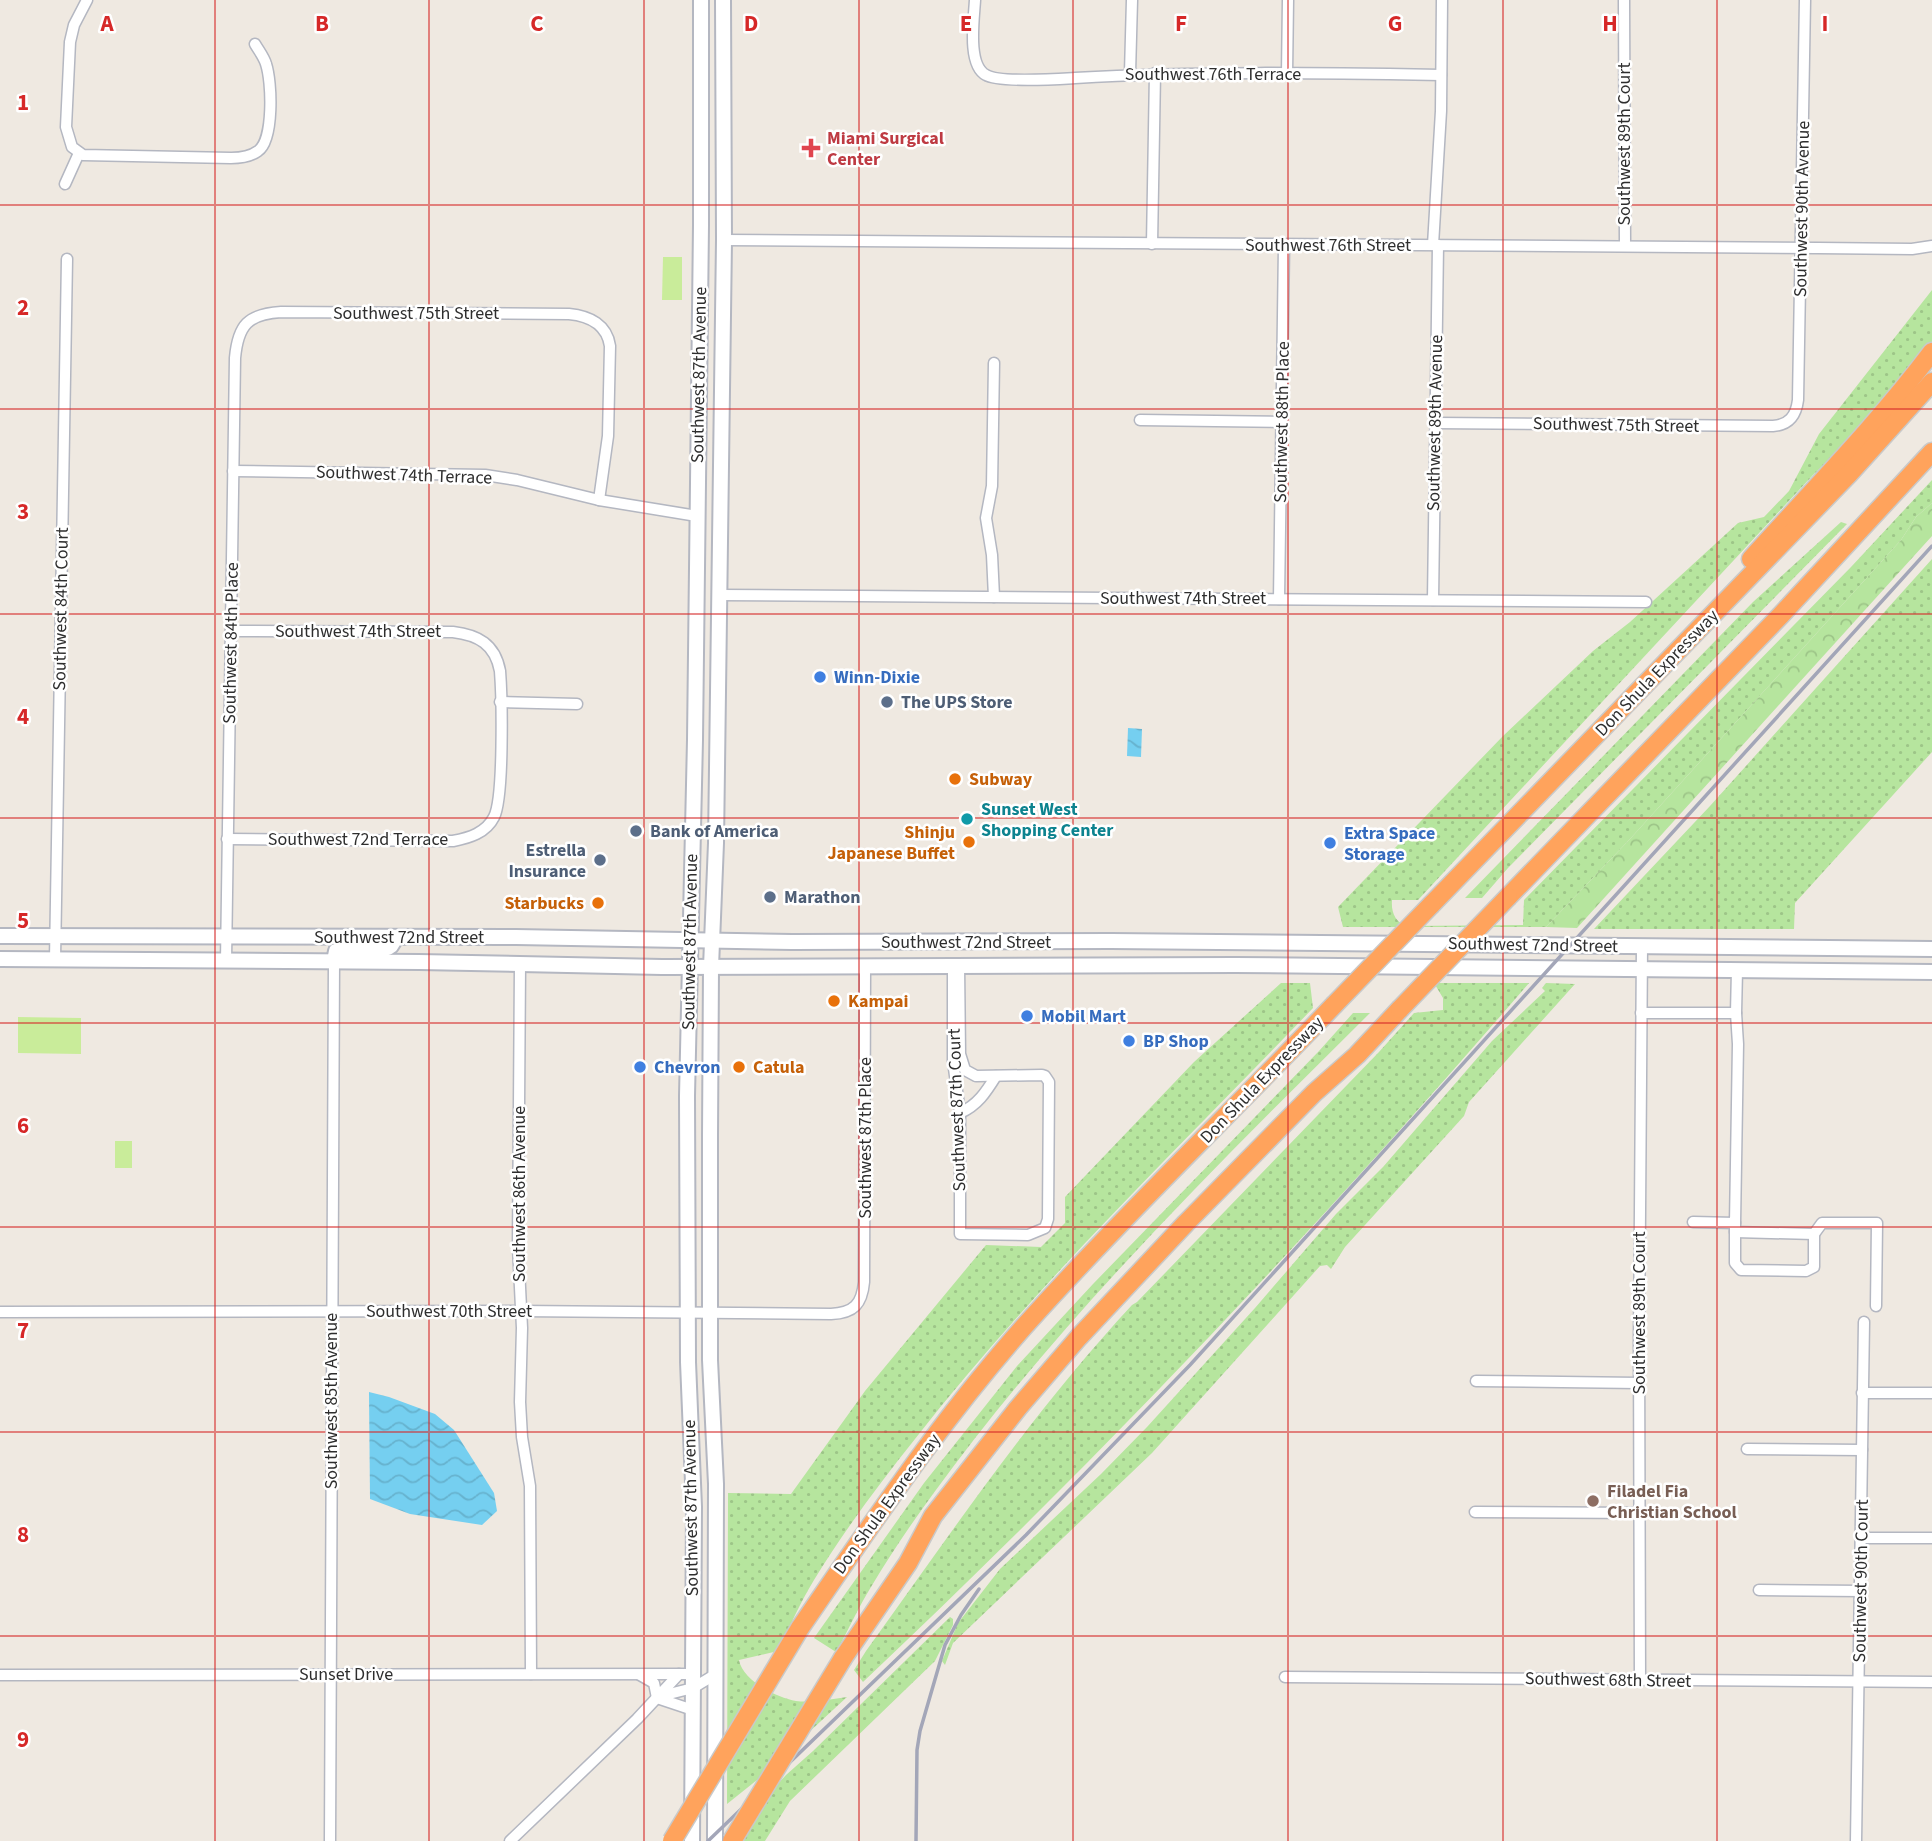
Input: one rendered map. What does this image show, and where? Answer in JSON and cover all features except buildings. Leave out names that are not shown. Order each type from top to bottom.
[{"type":"highway","points":[[1724,604],[1735,577],[1840,463],[1932,352]]},
{"type":"highway","name":"Don Shula Expressway","points":[[672,1841],[800,1628],[892,1493],[1013,1340],[1039,1310],[1849,474],[1932,382]]},
{"type":"highway","points":[[732,1841],[844,1658],[908,1563],[933,1516],[1018,1408],[1079,1337],[1314,1093],[1357,1055],[1781,615],[1932,452]]},
{"type":"main road","name":"Southwest 87th Avenue","points":[[692,1841],[693,1710],[688,1678],[694,1507],[687,1313],[689,967],[700,365],[701,0]]},
{"type":"main road","name":"Southwest 87th Avenue","points":[[715,1841],[716,1484],[710,1313],[711,967],[720,595],[724,240],[723,0]]},
{"type":"main road","points":[[700,65],[723,66]]},
{"type":"main road","points":[[701,240],[724,240]]},
{"type":"main road","points":[[700,365],[714,386],[722,390]]},
{"type":"main road","points":[[697,516],[720,508]]},
{"type":"main road","points":[[695,740],[718,739]]},
{"type":"main road","name":"Southwest 72nd Street","points":[[0,936],[690,939],[911,943],[1237,942],[1932,949]]},
{"type":"main road","points":[[334,961],[336,951],[388,948],[396,938]]},
{"type":"main road","points":[[1044,942],[1044,966]]},
{"type":"main road","points":[[1236,965],[1237,942]]},
{"type":"main road","points":[[910,966],[911,943]]},
{"type":"main road","points":[[1866,948],[1866,971]]},
{"type":"main road","points":[[1773,970],[1774,949]]},
{"type":"main road","name":"Southwest 72nd Street","points":[[0,959],[689,967],[1236,965],[1932,972]]},
{"type":"main road","points":[[694,1507],[703,1502],[716,1484]]},
{"type":"main road","points":[[688,1678],[716,1674]]},
{"type":"street","points":[[87,0],[74,25],[69,50],[66,132],[72,147],[79,153],[99,156],[231,158],[258,151],[265,141],[268,128],[269,90],[265,62],[255,44]]},
{"type":"street","name":"Southwest 76th Terrace","points":[[975,0],[974,57],[977,66],[986,75],[1001,79],[1155,73],[1441,75]]},
{"type":"street","points":[[1130,74],[1132,0]]},
{"type":"street","points":[[1287,74],[1289,0]]},
{"type":"street","name":"Southwest 89th Avenue","points":[[1433,600],[1435,245],[1442,0]]},
{"type":"street","name":"Southwest 89th Court","points":[[1624,0],[1625,246]]},
{"type":"street","name":"Southwest 90th Avenue","points":[[1794,416],[1798,400],[1805,0]]},
{"type":"street","points":[[1152,243],[1155,73]]},
{"type":"street","points":[[65,184],[79,153]]},
{"type":"street","name":"Southwest 76th Street","points":[[724,240],[1801,248],[1932,246]]},
{"type":"street","name":"Southwest 88th Place","points":[[1279,598],[1284,245]]},
{"type":"street","name":"Southwest 84th Court","points":[[55,959],[67,259]]},
{"type":"street","name":"Southwest 75th Street","points":[[243,326],[258,316],[281,312],[569,314],[592,319],[607,334],[610,346],[608,436],[599,500]]},
{"type":"street","name":"Southwest 84th Place","points":[[226,961],[234,358],[243,326]]},
{"type":"street","points":[[994,363],[992,486],[986,518],[992,555],[994,597]]},
{"type":"street","name":"Southwest 75th Street","points":[[1435,423],[1773,426],[1785,424],[1794,416]]},
{"type":"street","points":[[1140,420],[1282,422]]},
{"type":"street","name":"Southwest 74th Terrace","points":[[233,471],[485,475],[599,500],[697,516]]},
{"type":"street","name":"Southwest 74th Street","points":[[720,595],[1646,602]]},
{"type":"street","name":"Southwest 74th Street","points":[[231,631],[453,632],[470,635],[483,641],[492,650],[498,663],[500,702]]},
{"type":"street","points":[[500,702],[577,704]]},
{"type":"street","name":"Southwest 72nd Terrace","points":[[228,839],[446,841],[467,838],[486,827],[495,815],[499,801],[500,702]]},
{"type":"street","name":"Southwest 89th Court","points":[[1640,1681],[1642,946]]},
{"type":"street","name":"Southwest 85th Avenue","points":[[330,1841],[334,961]]},
{"type":"street","name":"Southwest 86th Avenue","points":[[520,965],[520,1311],[522,1437],[531,1497],[531,1674]]},
{"type":"street","name":"Southwest 87th Court","points":[[956,965],[960,1054],[963,1067],[970,1074],[1042,1075],[1049,1082],[1048,1219],[1045,1228],[1028,1235],[960,1234],[960,1113],[953,1061],[956,965]]},
{"type":"street","name":"Southwest 87th Place","points":[[856,1308],[864,1282],[865,967]]},
{"type":"street","points":[[1737,970],[1735,1264],[1741,1270],[1806,1271],[1814,1267],[1814,1234],[1822,1223],[1877,1223],[1876,1306]]},
{"type":"street","points":[[1641,1013],[1736,1013]]},
{"type":"street","points":[[960,1113],[981,1100],[996,1076]]},
{"type":"street","points":[[1693,1222],[1814,1234]]},
{"type":"street","name":"Southwest 70th Street","points":[[0,1312],[520,1311],[831,1314],[846,1313],[856,1308]]},
{"type":"street","name":"Southwest 90th Court","points":[[1856,1841],[1864,1322]]},
{"type":"street","points":[[1476,1381],[1639,1383]]},
{"type":"street","points":[[1862,1393],[1932,1393]]},
{"type":"street","points":[[1747,1449],[1862,1450]]},
{"type":"street","points":[[1475,1512],[1640,1513]]},
{"type":"street","points":[[1862,1538],[1932,1538]]},
{"type":"street","points":[[1759,1590],[1861,1591]]},
{"type":"street","name":"Sunset Drive","points":[[0,1675],[531,1674],[688,1678]]},
{"type":"street","points":[[640,1675],[654,1683],[657,1698]]},
{"type":"street","name":"Southwest 68th Street","points":[[1285,1677],[1932,1682]]},
{"type":"street","points":[[657,1698],[688,1678]]},
{"type":"street","points":[[510,1841],[657,1698],[688,1678]]},
{"type":"street","points":[[657,1698],[693,1710]]},
{"type":"green space","points":[[663,257],[682,257],[682,300],[662,300]]},
{"type":"green space","points":[[1932,290],[1932,342],[1909,372],[1850,440],[1813,475],[1418,900],[1392,900],[1393,913],[1397,920],[1408,926],[1523,925],[1524,900],[1851,567],[1932,480],[1932,503],[1916,517],[1901,540],[1630,839],[1546,927],[1343,927],[1338,907],[1503,736],[1593,651],[1630,622],[1738,523],[1764,517],[1789,491],[1819,434]]},
{"type":"green space","points":[[1932,503],[1932,536],[1577,928],[1546,927],[1630,839],[1901,540],[1916,517]]},
{"type":"green space","points":[[1841,522],[1847,524],[1508,868],[1482,898],[1465,898],[1753,602]]},
{"type":"green space","points":[[1932,559],[1932,752],[1795,903],[1794,929],[1594,929],[1710,806]]},
{"type":"green space","points":[[1281,983],[1310,983],[1313,1008],[1109,1218],[961,1382],[888,1473],[837,1544],[809,1589],[778,1651],[739,1660],[747,1675],[754,1681],[770,1692],[788,1699],[808,1702],[847,1697],[727,1804],[728,1493],[791,1494],[865,1391],[986,1245],[1041,1247],[1065,1223],[1065,1197],[1194,1062]]},
{"type":"green space","points":[[1434,983],[1529,983],[1369,1164],[1205,1341],[1036,1514],[863,1682],[854,1670],[866,1651],[993,1474],[1060,1388],[1132,1305],[1414,1013],[1443,1010],[1443,998]]},
{"type":"green space","points":[[1546,983],[1575,984],[1469,1102],[1464,1116],[1345,1247],[1331,1269],[1327,1265],[1320,1266],[1152,1453],[953,1643],[945,1665],[942,1661],[958,1623],[1000,1569],[1147,1427],[1336,1214],[1383,1167],[1492,1041],[1545,991],[1542,988]]},
{"type":"green space","points":[[1353,1013],[1370,1013],[1142,1245],[1033,1366],[982,1429],[893,1551],[836,1652],[814,1638],[924,1483],[1017,1366]]},
{"type":"green space","points":[[18,1017],[81,1018],[81,1054],[18,1053]]},
{"type":"green space","points":[[115,1141],[132,1141],[132,1168],[115,1168]]},
{"type":"green space","points":[[950,1617],[953,1619],[953,1625],[935,1661],[790,1801],[765,1841],[725,1841],[786,1775]]},
{"type":"water","points":[[1128,728],[1142,729],[1141,757],[1127,756]]},
{"type":"water","points":[[369,1392],[435,1414],[454,1430],[494,1493],[497,1511],[482,1525],[410,1514],[370,1499]]},
{"type":"railway","points":[[708,1841],[1026,1535],[1190,1365],[1932,546]]},
{"type":"railway","points":[[916,1841],[917,1750],[920,1731],[945,1645],[979,1589]]},
{"type":"place","name":"Miami Surgical Center","points":[[811,148]]},
{"type":"place","name":"Winn-Dixie","points":[[820,677]]},
{"type":"place","name":"The UPS Store","points":[[887,702]]},
{"type":"place","name":"Subway","points":[[955,779]]},
{"type":"place","name":"Sunset West Shopping Center","points":[[967,819]]},
{"type":"place","name":"Bank of America","points":[[636,831]]},
{"type":"place","name":"Shinju Japanese Buffet","points":[[969,842]]},
{"type":"place","name":"Extra Space Storage","points":[[1330,843]]},
{"type":"place","name":"Estrella Insurance","points":[[600,860]]},
{"type":"place","name":"Marathon","points":[[770,897]]},
{"type":"place","name":"Starbucks","points":[[598,903]]},
{"type":"place","name":"Kampai","points":[[834,1001]]},
{"type":"place","name":"Mobil Mart","points":[[1027,1016]]},
{"type":"place","name":"BP Shop","points":[[1129,1041]]},
{"type":"place","name":"Chevron","points":[[640,1067]]},
{"type":"place","name":"Catula","points":[[739,1067]]},
{"type":"place","name":"Filadel Fia Christian School","points":[[1593,1501]]}]
